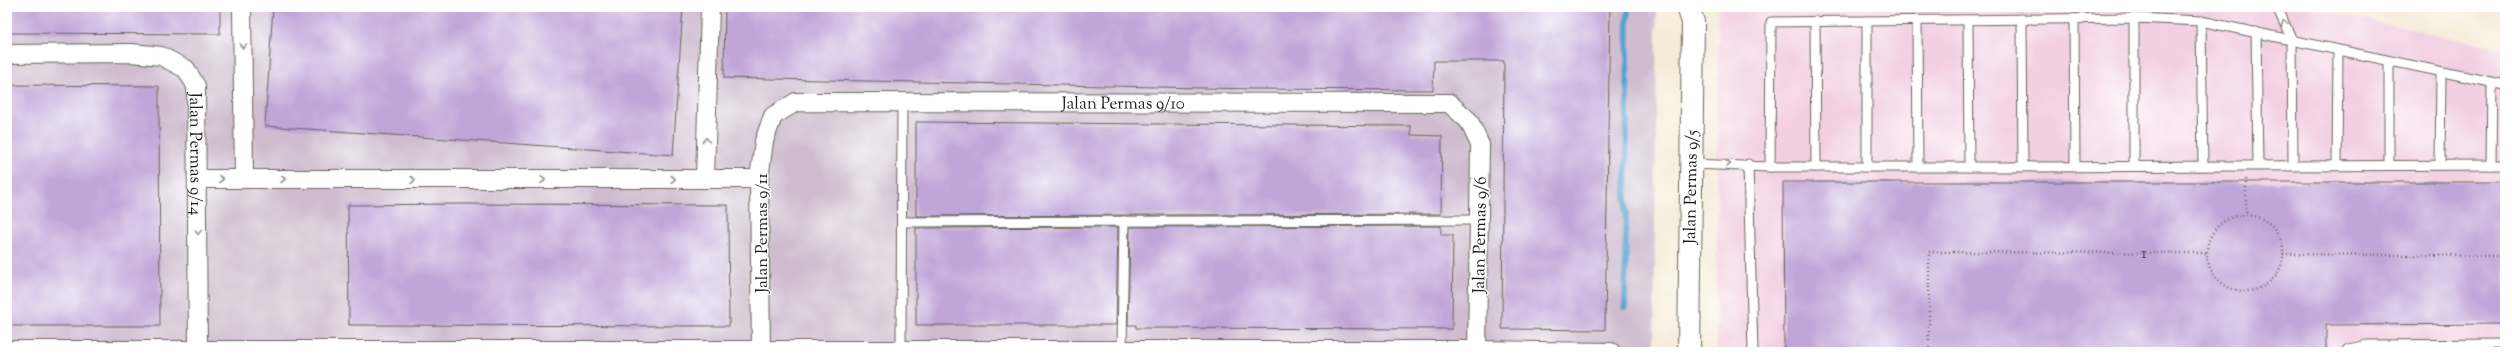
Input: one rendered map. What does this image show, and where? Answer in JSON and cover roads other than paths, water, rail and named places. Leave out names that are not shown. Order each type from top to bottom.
[{"type":"street","points":[[242,7],[244,179]]},
{"type":"street","points":[[705,179],[710,7]]},
{"type":"street","name":"Jalan Permas 9/5","points":[[1689,352],[1689,164],[1693,12]]},
{"type":"street","name":"Jalan Permas 9/14","points":[[7,54],[132,52],[162,56],[186,70],[196,86],[198,179],[198,351]]},
{"type":"street","name":"Jalan Permas 9/10","points":[[773,116],[796,102],[1450,103],[1469,121]]},
{"type":"street","name":"Jalan Permas 9/11","points":[[761,352],[759,179],[764,141],[773,116]]},
{"type":"street","name":"Jalan Permas 9/6","points":[[1469,121],[1480,145],[1477,351]]},
{"type":"street","points":[[198,179],[759,179]]},
{"type":"street","points":[[7,350],[408,352],[1611,352]]},
{"type":"lane","points":[[2277,7],[2292,40],[2293,165]]},
{"type":"lane","points":[[2134,18],[2134,166]]},
{"type":"lane","points":[[1770,167],[1772,22],[2134,18],[2202,21],[2505,85]]},
{"type":"lane","points":[[2022,19],[2023,167]]},
{"type":"lane","points":[[2074,19],[2075,167]]},
{"type":"lane","points":[[1917,20],[1918,167]]},
{"type":"lane","points":[[1968,20],[1969,167]]},
{"type":"lane","points":[[1815,21],[1816,167]]},
{"type":"lane","points":[[1867,21],[1867,167]]},
{"type":"lane","points":[[2202,21],[2203,166]]},
{"type":"lane","points":[[2256,32],[2258,165]]},
{"type":"lane","points":[[2337,165],[2338,50]]},
{"type":"lane","points":[[2389,60],[2389,165]]},
{"type":"lane","points":[[2440,165],[2441,72]]},
{"type":"lane","points":[[2491,165],[2492,82]]},
{"type":"lane","points":[[901,352],[902,102]]},
{"type":"lane","points":[[1689,164],[1748,164],[1770,167],[2505,165]]},
{"type":"lane","points":[[1748,164],[1753,352]]},
{"type":"lane","points":[[902,222],[1479,220]]},
{"type":"lane","points":[[1122,351],[1124,221]]},
{"type":"lane","points":[[2347,352],[2349,349],[2367,345],[2505,344]]},
{"type":"waterway","points":[[1625,307],[1628,7]]}]
